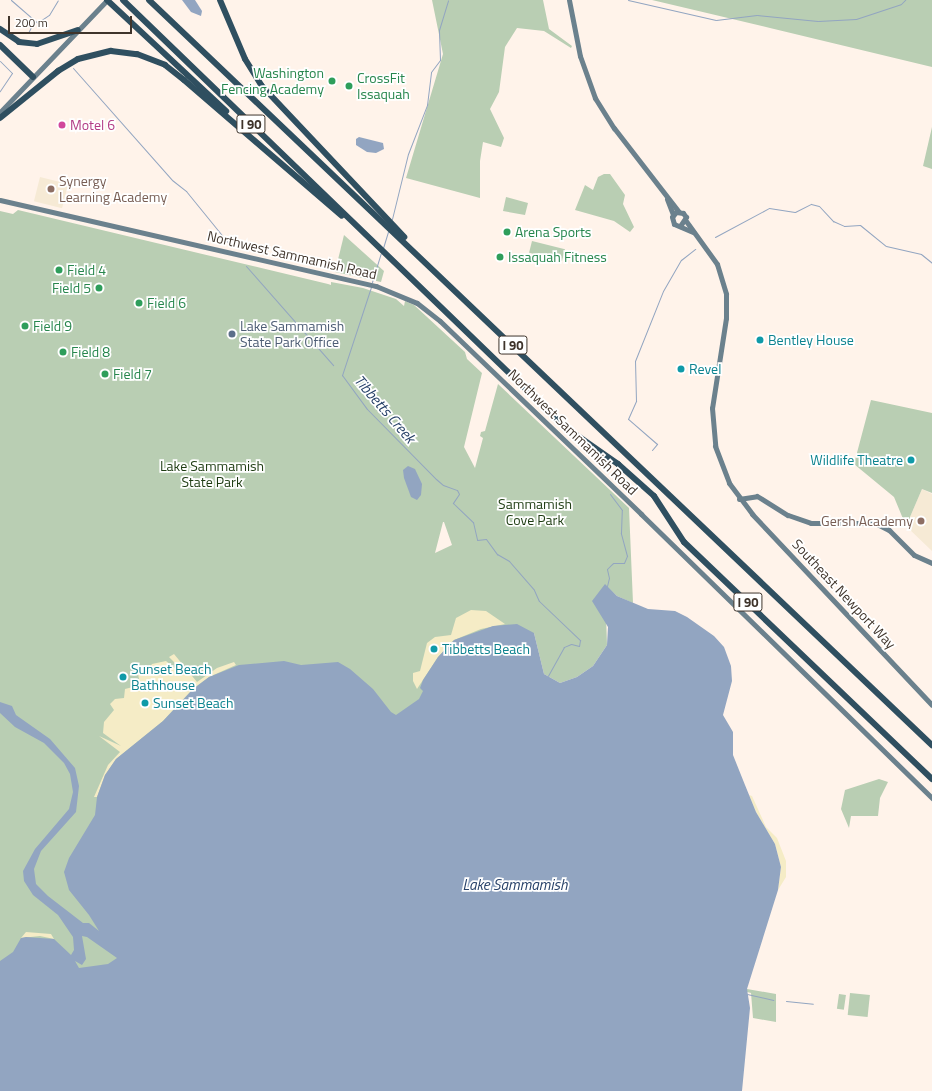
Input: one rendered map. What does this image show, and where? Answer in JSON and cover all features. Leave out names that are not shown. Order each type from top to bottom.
[{"type":"highway","points":[[111,0],[280,162]]},
{"type":"highway","name":"I 90","points":[[123,0],[565,427],[618,464],[654,496],[684,542],[932,779]]},
{"type":"highway","name":"I 90","points":[[149,0],[394,230],[444,281],[932,745]]},
{"type":"highway","points":[[220,0],[246,60],[261,85],[387,224]]},
{"type":"highway","points":[[106,1],[165,53]]},
{"type":"highway","points":[[0,29],[19,42],[37,44],[78,30]]},
{"type":"highway","points":[[0,45],[33,77]]},
{"type":"highway","points":[[0,118],[58,71],[78,59],[105,52],[133,53],[155,60],[173,71],[380,248]]},
{"type":"street","points":[[569,0],[580,56],[595,98],[614,128],[666,197],[678,212],[685,215],[686,221],[680,226]]},
{"type":"street","points":[[0,112],[106,1]]},
{"type":"street","points":[[666,197],[673,215],[674,224],[697,235]]},
{"type":"street","name":"Northwest Sammamish Road","points":[[0,200],[368,284],[412,300],[440,321],[932,798]]},
{"type":"street","points":[[673,215],[678,212]]},
{"type":"street","name":"Southeast Newport Way","points":[[686,221],[717,264],[726,294],[726,318],[712,397],[713,422],[718,457],[739,499],[932,705]]},
{"type":"street","points":[[739,499],[757,496],[788,514],[811,524],[875,523],[889,530],[909,550],[930,563]]},
{"type":"shaded area","name":"Synergy Learning Academy","points":[[40,177],[68,184],[62,208],[34,201]]},
{"type":"shaded area","name":"Gersh Academy","points":[[922,489],[932,494],[932,551],[907,527],[910,526],[910,517]]},
{"type":"green space","points":[[432,0],[543,0],[549,29],[572,46],[571,48],[544,31],[517,28],[505,47],[499,92],[490,109],[504,138],[501,147],[483,142],[480,161],[480,198],[406,178],[443,54]]},
{"type":"green space","points":[[652,0],[932,0],[932,67],[770,28]]},
{"type":"green space","points":[[932,127],[932,169],[923,166]]},
{"type":"green space","points":[[604,174],[610,174],[625,195],[623,204],[634,227],[630,232],[614,221],[575,210],[585,185],[593,190],[598,177]]},
{"type":"green space","points":[[506,197],[528,203],[525,215],[503,211]]},
{"type":"green space","name":"Lake Sammamish State Park","points":[[18,210],[331,285],[331,282],[363,288],[396,299],[404,306],[405,301],[414,305],[465,352],[467,359],[482,373],[464,447],[475,468],[483,438],[480,436],[481,432],[485,431],[498,384],[629,508],[633,603],[617,596],[605,585],[607,645],[593,666],[577,677],[560,683],[544,674],[534,633],[140,959],[0,988],[0,211],[13,214]],"holes":[[[443,522],[444,522],[452,545],[435,553]]]},
{"type":"green space","points":[[344,235],[384,271],[381,282],[335,272]]},
{"type":"green space","points":[[532,241],[565,249],[562,261],[529,253]]},
{"type":"green space","points":[[871,400],[932,413],[932,493],[922,489],[910,517],[910,525],[906,526],[894,497],[854,464]]},
{"type":"green space","points":[[879,779],[888,782],[880,798],[878,816],[851,816],[849,828],[841,809],[845,790]]},
{"type":"green space","points":[[747,989],[776,994],[776,1022],[753,1018],[751,993],[747,992]]},
{"type":"green space","points":[[850,993],[870,995],[868,1017],[848,1015]]},
{"type":"green space","points":[[839,994],[846,995],[844,1010],[837,1009]]},
{"type":"sand","name":"Tibbetts Beach","points":[[471,610],[486,611],[505,624],[481,629],[454,640],[438,657],[417,689],[413,681],[413,673],[420,671],[427,643],[435,637],[451,635],[456,618]]},
{"type":"sand","name":"Sunset Beach","points":[[174,654],[197,682],[217,668],[234,662],[236,665],[209,677],[193,689],[163,721],[116,759],[105,775],[97,797],[94,797],[108,765],[120,752],[99,736],[121,746],[103,733],[104,722],[114,710],[110,704],[115,699],[124,698],[125,689],[133,687],[133,683],[139,679],[138,674],[146,674],[152,664],[166,661],[177,670],[176,664],[169,657]]},
{"type":"sand","points":[[749,795],[752,796],[766,827],[777,838],[786,861],[786,877],[778,890],[781,867],[775,844],[756,812]]},
{"type":"sand","points":[[26,932],[51,934],[54,939],[40,936],[21,938]]},
{"type":"water","points":[[182,0],[195,0],[202,11],[201,16],[191,12]]},
{"type":"water","points":[[359,137],[383,143],[384,149],[376,153],[367,152],[356,145],[356,139]]},
{"type":"water","points":[[408,466],[415,469],[422,484],[421,495],[417,500],[411,497],[404,478],[403,470]]},
{"type":"water","name":"Lake Sammamish","points":[[605,584],[617,596],[648,609],[675,611],[687,617],[714,636],[724,647],[731,666],[732,681],[723,715],[733,732],[733,755],[756,812],[775,844],[781,867],[778,890],[747,989],[750,1008],[742,1091],[0,1091],[0,961],[13,952],[21,938],[26,937],[54,939],[71,955],[74,950],[73,937],[58,915],[33,895],[24,881],[23,871],[35,849],[69,809],[73,792],[70,774],[64,763],[44,743],[15,727],[0,713],[0,702],[12,706],[16,715],[50,739],[75,768],[79,786],[76,812],[41,851],[34,869],[36,884],[48,896],[83,923],[89,923],[99,931],[89,915],[69,890],[64,872],[69,858],[95,815],[97,797],[105,775],[116,759],[163,721],[193,689],[209,677],[239,665],[284,661],[301,665],[338,662],[350,669],[373,689],[391,712],[396,715],[419,699],[423,691],[420,688],[423,680],[438,657],[454,640],[493,626],[517,624],[534,633],[544,674],[560,683],[577,677],[593,666],[607,645],[608,627],[592,601]],"holes":[[[82,936],[87,937],[117,958],[108,964],[79,968],[75,961],[82,965],[86,959]]]},
{"type":"waterway","points":[[11,0],[37,23],[49,15],[58,0]]},
{"type":"waterway","name":"Tibbetts Creek","points":[[392,219],[408,154],[427,105],[431,72],[440,60],[439,30],[448,0]]},
{"type":"waterway","points":[[628,0],[716,20],[757,15],[818,21],[856,19],[901,4],[905,0]]},
{"type":"waterway","points":[[28,33],[33,23]]},
{"type":"waterway","points":[[0,61],[12,73],[0,91]]},
{"type":"waterway","points":[[73,68],[172,180],[186,191],[229,244]]},
{"type":"waterway","points":[[715,237],[769,208],[795,212],[811,204],[819,206],[833,221],[844,226],[860,225],[886,246],[921,254],[932,263]]},
{"type":"waterway","name":"Tibbetts Creek","points":[[383,248],[388,232]]},
{"type":"waterway","points":[[652,450],[657,444],[628,419],[636,401],[635,361],[663,291],[681,260],[695,249]]},
{"type":"waterway","name":"Tibbetts Creek","points":[[372,282],[381,253]]},
{"type":"waterway","points":[[246,266],[333,365]]},
{"type":"waterway","name":"Tibbetts Creek","points":[[371,287],[342,375],[367,409],[436,479],[443,485],[457,490],[459,494],[453,503],[473,522],[477,540],[486,539],[497,554],[509,561],[534,590],[539,601],[580,640],[579,646],[571,644],[564,647],[548,676]]},
{"type":"waterway","points":[[607,586],[609,578],[607,569],[613,563],[624,563],[627,556],[621,533],[622,510],[610,494]]},
{"type":"waterway","points":[[747,994],[773,1000]]},
{"type":"waterway","points":[[786,1001],[813,1004]]},
{"type":"place","name":"Washington Fencing Academy","points":[[332,81]]},
{"type":"place","name":"CrossFit Issaquah","points":[[349,86]]},
{"type":"place","name":"Motel 6","points":[[62,125]]},
{"type":"place","name":"Synergy Learning Academy","points":[[51,189]]},
{"type":"place","name":"Arena Sports","points":[[507,232]]},
{"type":"place","name":"Issaquah Fitness","points":[[500,257]]},
{"type":"place","name":"Field 4","points":[[59,270]]},
{"type":"place","name":"Field 5","points":[[99,288]]},
{"type":"place","name":"Field 6","points":[[139,303]]},
{"type":"place","name":"Field 9","points":[[25,326]]},
{"type":"place","name":"Lake Sammamish State Park Office","points":[[232,334]]},
{"type":"place","name":"Bentley House","points":[[760,340]]},
{"type":"place","name":"Field 8","points":[[63,352]]},
{"type":"place","name":"Revel","points":[[681,369]]},
{"type":"place","name":"Field 7","points":[[105,374]]},
{"type":"place","name":"Wildlife Theatre","points":[[911,460]]},
{"type":"place","name":"Gersh Academy","points":[[921,521]]},
{"type":"place","name":"Tibbetts Beach","points":[[434,649]]},
{"type":"place","name":"Sunset Beach Bathhouse","points":[[123,677]]},
{"type":"place","name":"Sunset Beach","points":[[145,703]]},
{"type":"park label","name":"Sammamish Cove Park","points":[[535,512]]}]
